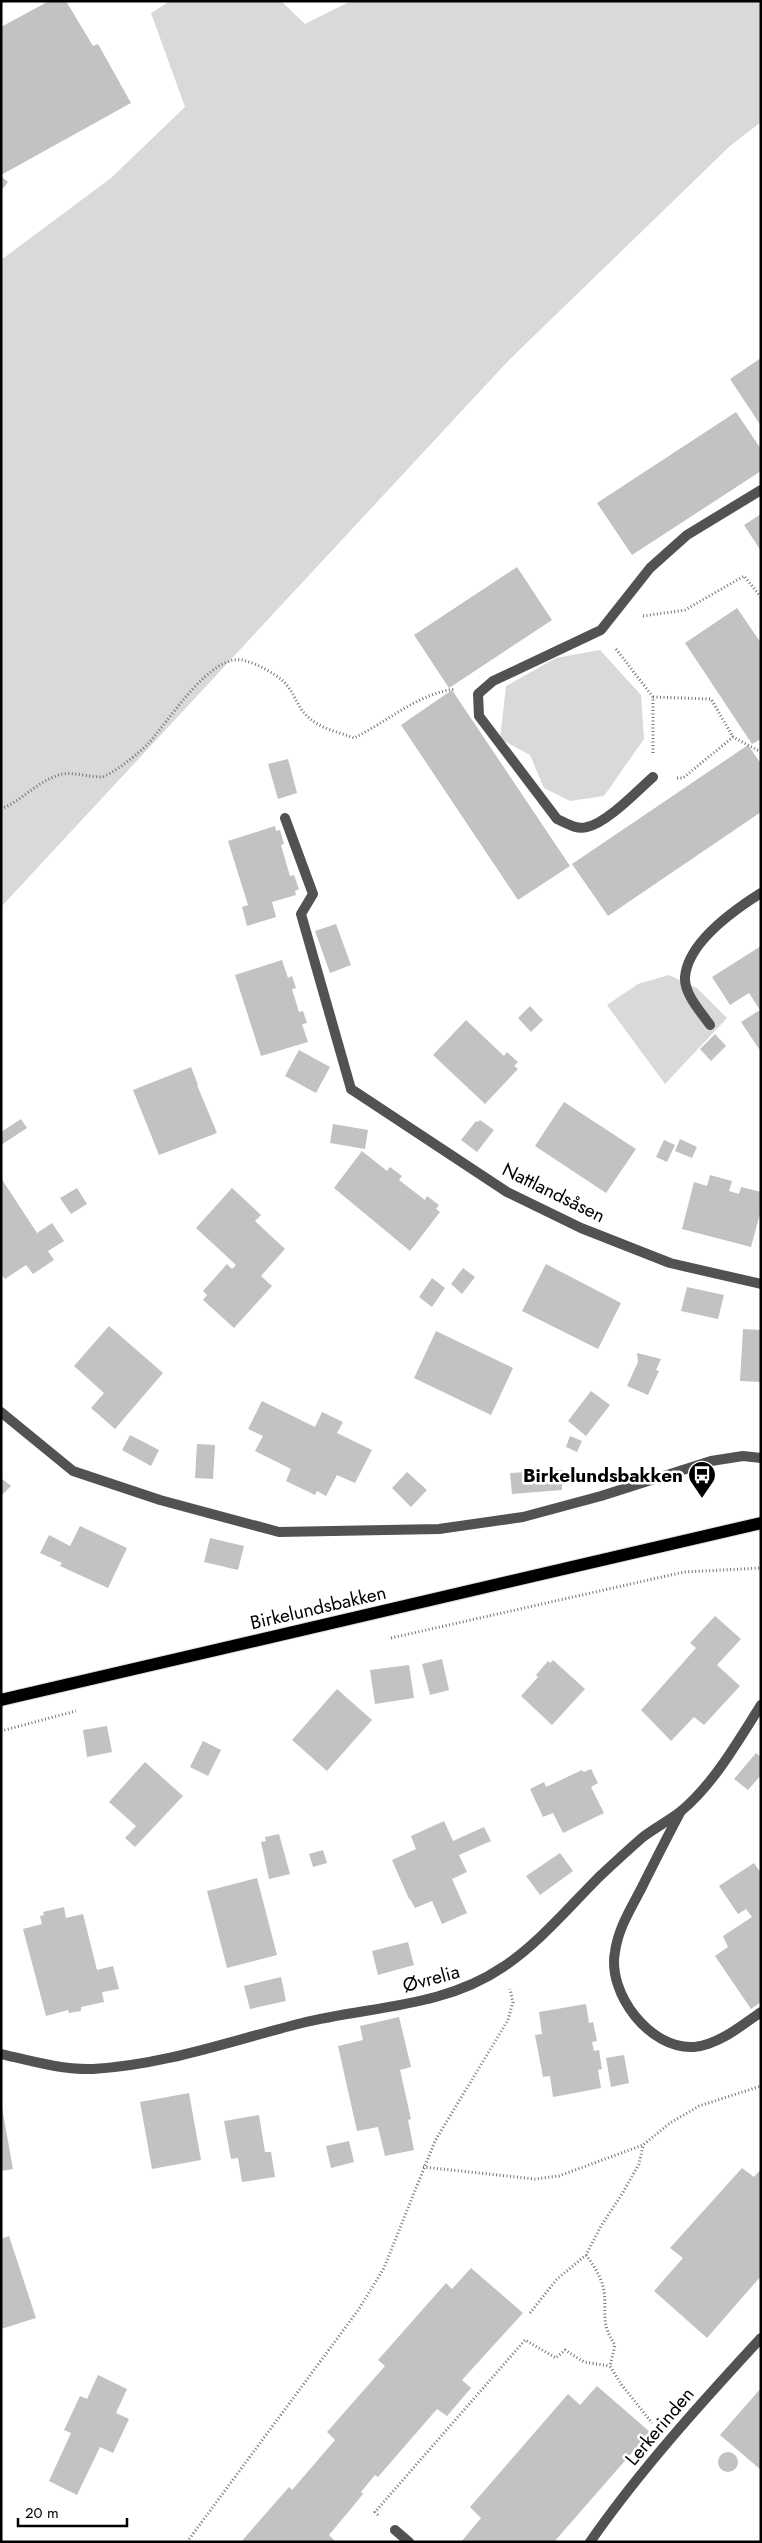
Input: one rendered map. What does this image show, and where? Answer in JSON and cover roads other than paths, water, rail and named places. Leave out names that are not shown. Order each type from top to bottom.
[{"type":"main road","name":"Birkelundsbakken","points":[[1,1700],[761,1523]]},
{"type":"street","points":[[653,777],[612,814],[587,827],[572,826],[557,819],[479,716],[478,694],[493,681],[601,630],[650,568],[687,534],[761,490]]},
{"type":"street","name":"Nattlandsåsen","points":[[285,818],[313,894],[301,914],[351,1089],[515,1196],[581,1228],[670,1263],[761,1284]]},
{"type":"street","points":[[710,1025],[689,994],[685,978],[693,956],[713,928],[761,893]]},
{"type":"street","points":[[1,1412],[73,1471],[160,1500],[279,1532],[439,1528],[523,1517],[601,1496],[711,1461],[742,1456],[761,1458]]},
{"type":"street","name":"Øvrelia","points":[[1,2054],[49,2066],[92,2069],[143,2062],[198,2051],[304,2022],[440,1997],[471,1985],[503,1967],[534,1941],[644,1836],[681,1811],[719,1766],[761,1705]]},
{"type":"street","points":[[681,1811],[619,1931],[614,1954],[616,1977],[622,1996],[637,2019],[656,2034],[675,2045],[694,2047],[714,2041],[761,2012]]},
{"type":"street","name":"Lerkerinden","points":[[590,2542],[610,2513],[686,2420],[761,2338]]},
{"type":"street","points":[[395,2530],[409,2542]]},
{"type":"place","name":"Birkelundsbakken","points":[[702,1499]]}]
